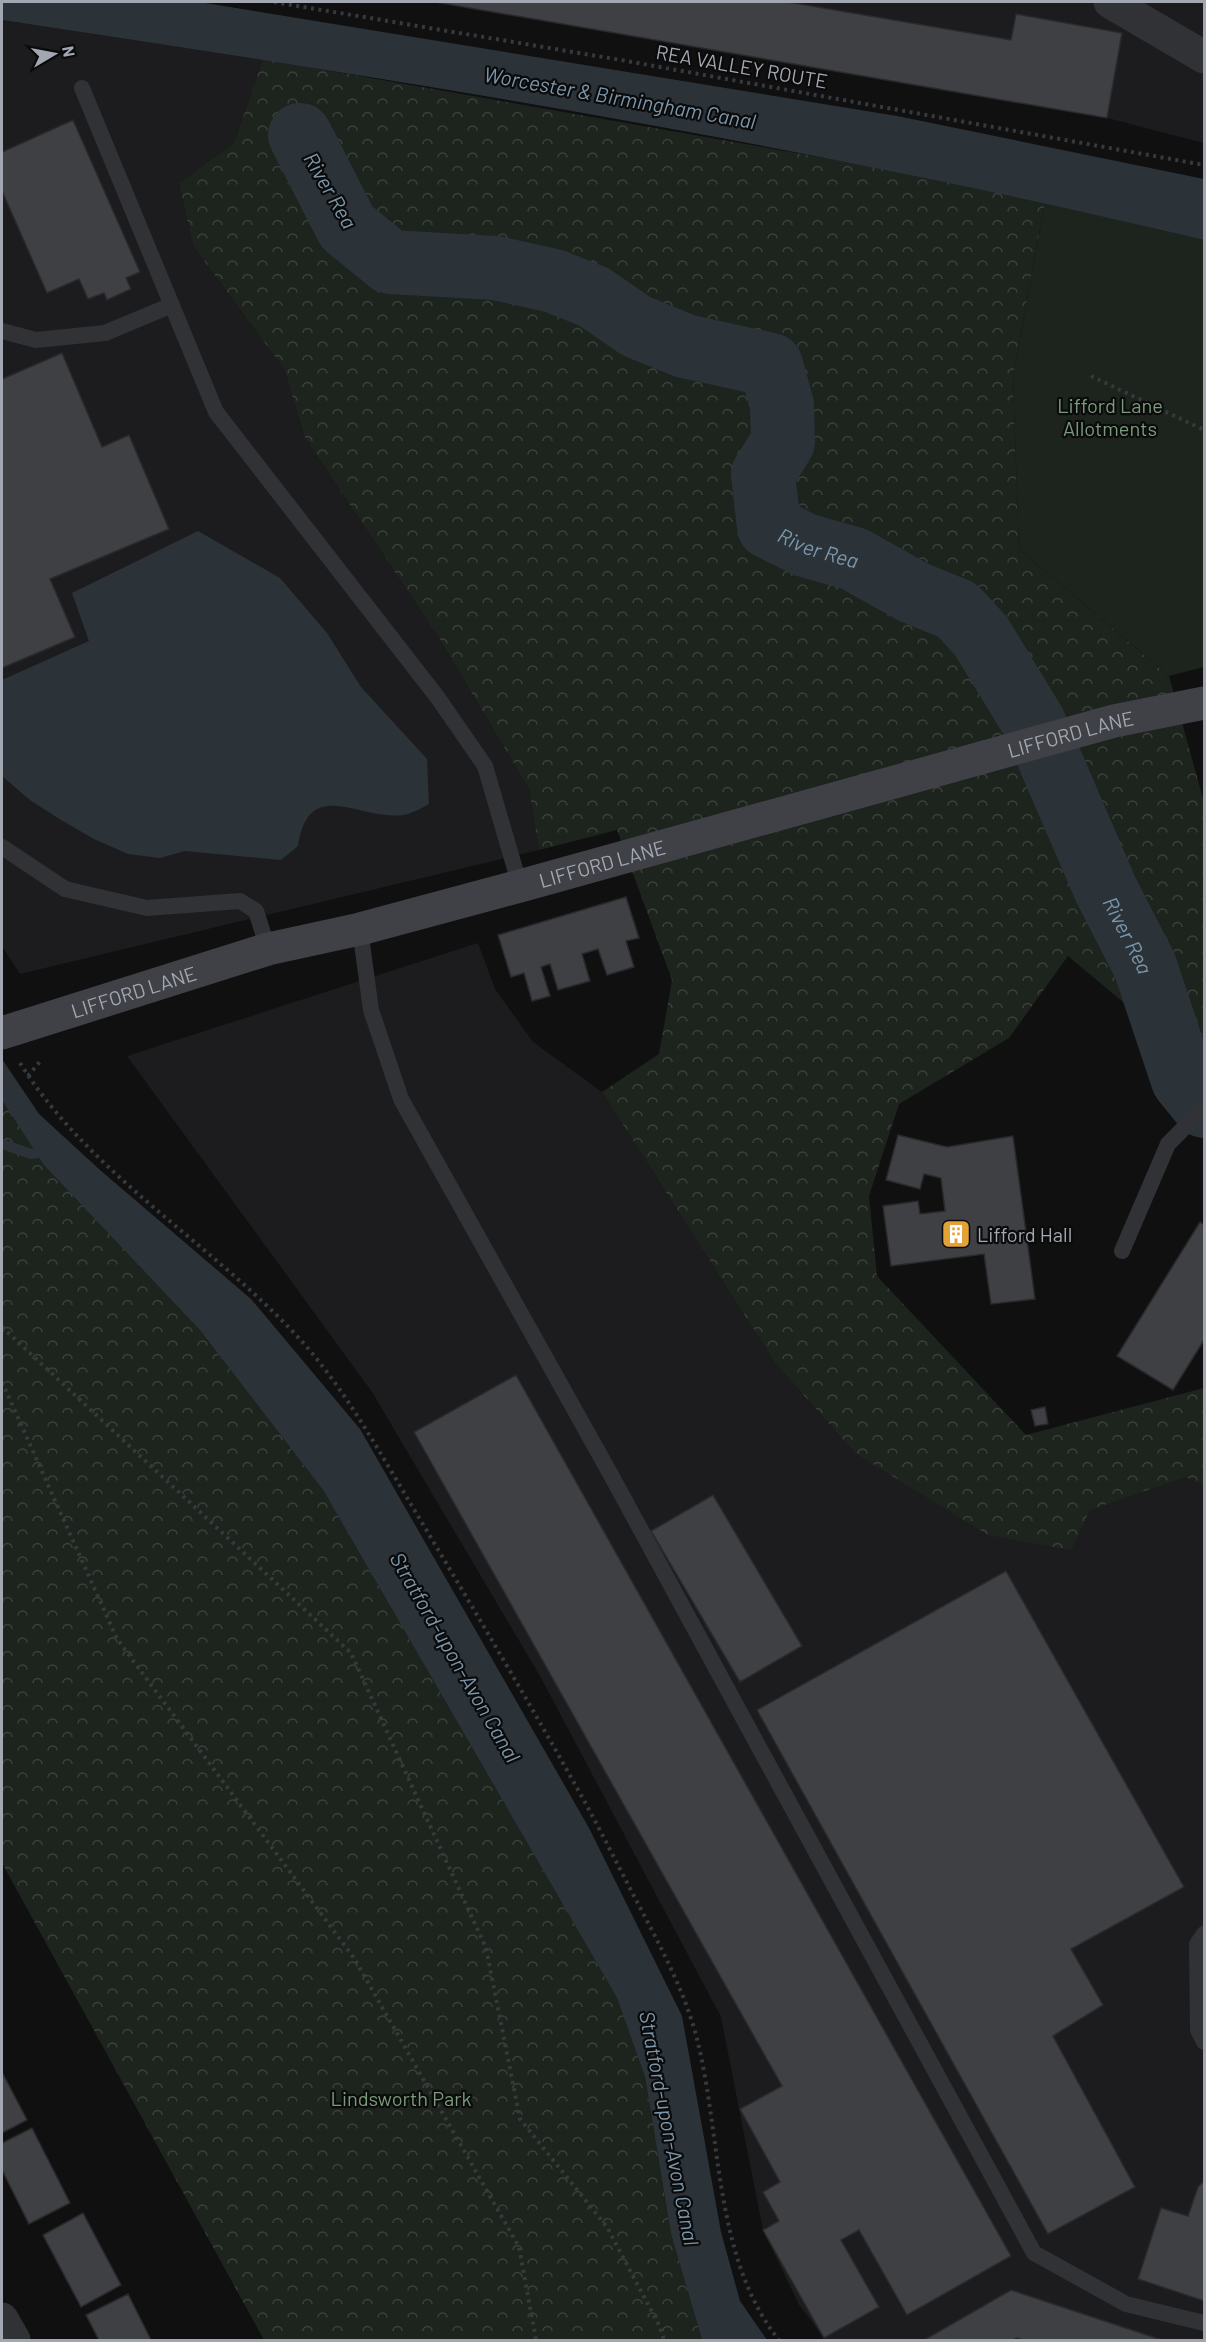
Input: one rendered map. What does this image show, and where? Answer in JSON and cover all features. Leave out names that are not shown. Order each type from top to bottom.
[{"type":"street","points":[[1110,2],[1204,57]]},
{"type":"street","name":"LIFFORD LANE","points":[[2,1034],[83,1006],[268,949],[360,929],[520,886],[1114,721],[1204,703]]},
{"type":"street","points":[[2,2319],[14,2340]]},
{"type":"lane","points":[[82,88],[216,412],[438,698],[485,766],[520,886]]},
{"type":"lane","points":[[2,331],[36,340],[105,333],[172,305]]},
{"type":"lane","points":[[2,847],[65,889],[147,908],[240,901],[256,911],[268,949]]},
{"type":"lane","points":[[360,929],[371,1010],[400,1099],[612,1475],[1034,2253],[1126,2304],[1204,2323]]},
{"type":"lane","points":[[1122,1251],[1168,1143],[1204,1108]]},
{"type":"lane","points":[[1204,1935],[1197,1944],[1197,1955],[1198,2030],[1204,2042]]},
{"type":"path","name":"REA VALLEY ROUTE","points":[[274,2],[656,66],[1204,165]]},
{"type":"path","points":[[1091,376],[1204,429]]},
{"type":"path","points":[[28,1076],[89,1149],[249,1287],[299,1337],[361,1421],[443,1557],[578,1789],[676,1982],[696,2035],[733,2240],[747,2289],[765,2323],[779,2340]]},
{"type":"path","points":[[2,1327],[351,1653],[486,1948],[520,2119],[607,2227],[660,2327],[664,2340]]},
{"type":"path","points":[[2,1382],[117,1639],[354,1958],[519,2247],[536,2340]]},
{"type":"shaded area","points":[[435,2],[1204,2],[1204,143],[1107,118]]},
{"type":"shaded area","points":[[2,20],[263,59],[234,143],[179,183],[193,246],[284,369],[305,438],[437,635],[529,789],[539,850],[20,974],[2,946]]},
{"type":"shaded area","points":[[478,943],[495,989],[533,1042],[602,1092],[775,1363],[855,1453],[940,1443],[1204,1420],[1204,2340],[826,2340],[799,2305],[763,2230],[721,2017],[540,1676],[372,1392],[127,1056]]},
{"type":"green space","points":[[263,59],[887,169],[1045,202],[1013,378],[1019,549],[1169,676],[1204,802],[1204,1070],[1068,956],[1009,1038],[899,1104],[869,1196],[877,1276],[1026,1435],[1204,1388],[1204,1484],[1185,1477],[1090,1510],[1071,1550],[988,1535],[855,1453],[775,1363],[602,1092],[659,1054],[672,980],[617,830],[539,850],[529,789],[437,635],[305,438],[284,369],[193,246],[179,183],[234,143]]},
{"type":"green space","name":"Lifford Lane Allotments","points":[[1045,202],[1204,240],[1204,667],[1169,676],[1019,549],[1013,378]]},
{"type":"green space","name":"Lindsworth Park","points":[[2,1097],[199,1329],[323,1490],[617,1998],[645,2077],[671,2234],[702,2340],[264,2340],[2,1863]]},
{"type":"water","name":"Worcester & Birmingham Canal","points":[[2,2],[199,2],[897,116],[1204,179],[1204,240],[906,174],[756,144],[304,66],[2,20]]},
{"type":"water","points":[[198,531],[280,578],[327,633],[361,687],[427,759],[429,804],[408,814],[391,815],[341,806],[326,806],[314,811],[304,824],[298,846],[281,860],[185,851],[160,858],[128,854],[94,839],[30,800],[2,776],[2,680],[89,641],[72,593]]},
{"type":"water","name":"Stratford-upon-Avon Canal","points":[[2,1059],[39,1114],[100,1170],[251,1299],[360,1429],[589,1828],[682,2016],[721,2232],[740,2301],[767,2340],[702,2340],[671,2234],[645,2077],[617,1998],[323,1490],[199,1329],[44,1165],[2,1100]]},
{"type":"building","points":[[435,2],[788,2],[1011,40],[1016,14],[1122,33],[1107,118]]},
{"type":"building","points":[[73,120],[140,272],[126,278],[131,289],[107,300],[104,293],[88,299],[79,279],[47,293],[2,191],[2,152]]},
{"type":"building","points":[[62,353],[102,447],[129,435],[169,529],[50,579],[75,637],[2,668],[2,379]]},
{"type":"building","points":[[626,897],[639,938],[626,941],[634,967],[607,975],[598,949],[582,954],[590,981],[558,990],[550,964],[541,967],[550,996],[532,1001],[524,973],[511,977],[498,935]]},
{"type":"building","name":"Lifford Hall","points":[[898,1135],[947,1147],[1013,1136],[1035,1299],[991,1304],[984,1254],[891,1266],[883,1206],[918,1201],[920,1214],[945,1211],[941,1178],[924,1174],[920,1189],[886,1180]]},
{"type":"building","points":[[1200,1222],[1204,1225],[1204,1340],[1173,1390],[1117,1356]]},
{"type":"building","points":[[516,1375],[1011,2256],[907,2315],[859,2230],[841,2240],[879,2307],[824,2338],[763,2230],[779,2221],[763,2192],[780,2182],[740,2109],[782,2086],[414,1432]]},
{"type":"building","points":[[1045,1407],[1048,1424],[1035,1426],[1031,1410]]},
{"type":"building","points":[[713,1495],[802,1646],[740,1682],[651,1531]]},
{"type":"building","points":[[1006,1571],[1184,1887],[1071,1949],[1103,2005],[1053,2036],[1135,2187],[1048,2234],[757,1710]]},
{"type":"building","points":[[2,2072],[27,2120],[2,2133]]},
{"type":"building","points":[[32,2128],[70,2203],[29,2224],[2,2170],[2,2143]]},
{"type":"building","points":[[1204,2181],[1204,2301],[1138,2279],[1161,2208],[1188,2216],[1198,2187]]},
{"type":"building","points":[[83,2213],[121,2285],[81,2307],[43,2235]]},
{"type":"building","points":[[1011,2290],[1162,2340],[1023,2340],[1017,2338],[1013,2340],[924,2340]]},
{"type":"building","points":[[128,2294],[151,2340],[99,2340],[86,2315]]},
{"type":"waterway","name":"River Rea","points":[[300,135],[347,227],[390,262],[496,268],[554,281],[594,297],[636,326],[685,346],[771,365],[782,405],[783,442],[763,474],[769,527],[805,545],[854,559],[913,592],[957,610],[981,636],[1034,723],[1106,890],[1145,966],[1183,1080],[1204,1106]]},
{"type":"waterway","points":[[2,1144],[31,1154],[49,1151]]},
{"type":"place","name":"Lifford Hall","points":[[956,1234]]}]
